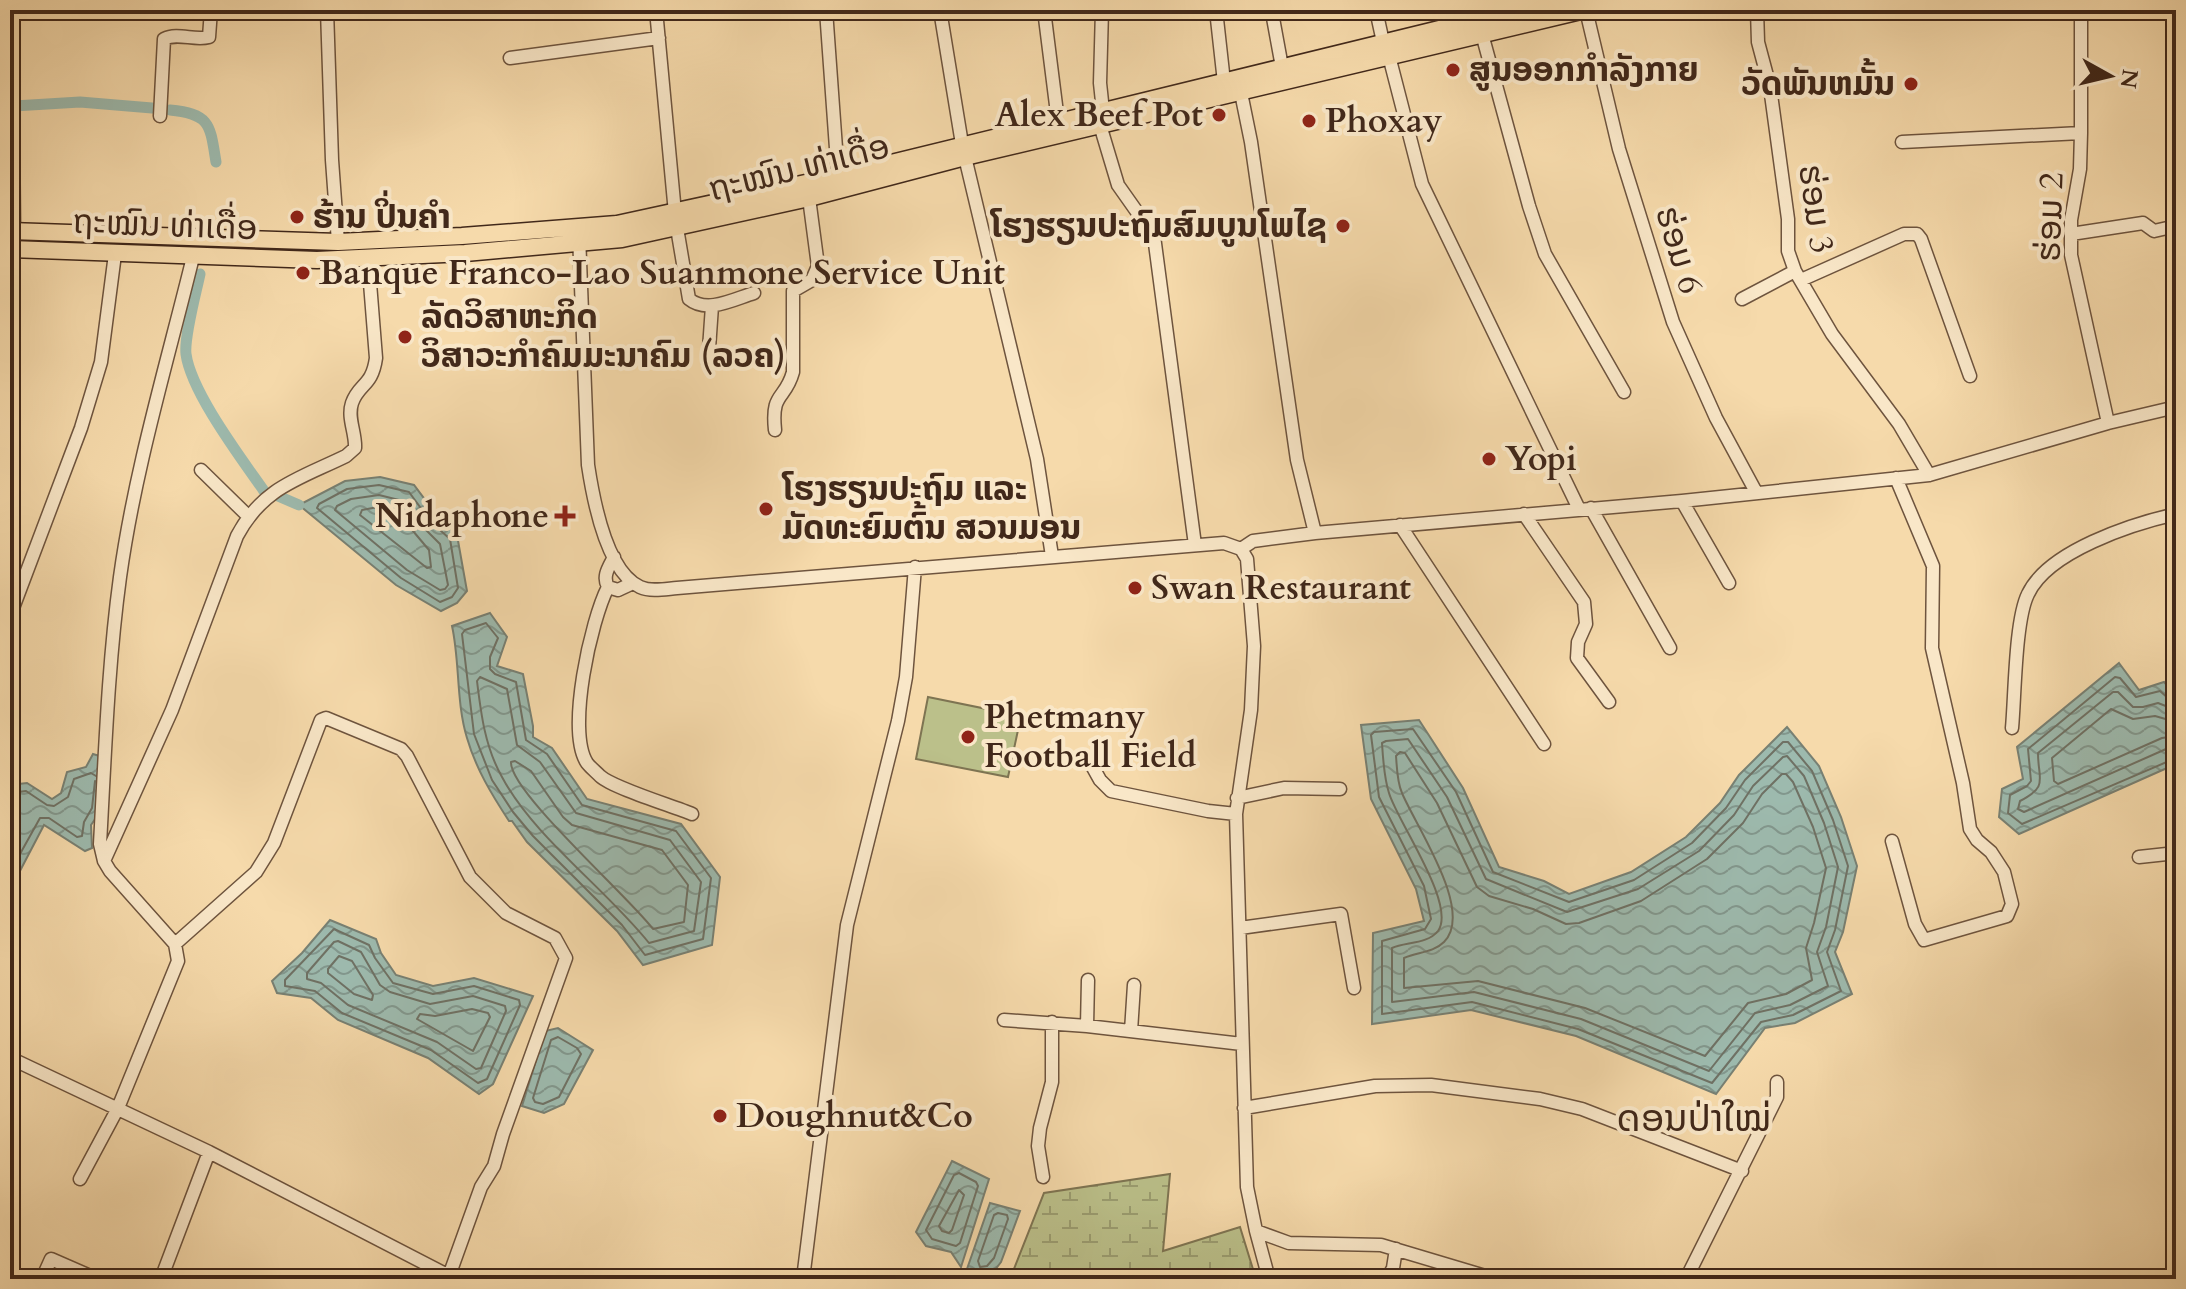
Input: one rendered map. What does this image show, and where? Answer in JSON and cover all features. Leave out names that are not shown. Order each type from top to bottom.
[{"type":"main road","name":"ຖະໝົນ ທ່າເດື່ອ","points":[[676,220],[838,176],[964,150],[1386,49],[1465,16],[1517,10]]},
{"type":"main road","name":"ຖະໝົນ ທ່າເດື່ອ","points":[[1234,84],[1282,67],[1482,34],[1586,10]]},
{"type":"main road","name":"ຖະໝົນ ທ່າເດື່ອ","points":[[10,249],[193,257],[368,258],[579,236],[809,198],[1058,121],[1101,118]]},
{"type":"main road","name":"ຖະໝົນ ທ່າເດື່ອ","points":[[12,231],[338,242],[579,236]]},
{"type":"street","points":[[160,116],[164,39],[170,36],[209,37],[211,10]]},
{"type":"street","points":[[327,10],[338,242]]},
{"type":"street","points":[[656,10],[676,220],[689,299],[695,304],[712,306],[754,293]]},
{"type":"street","points":[[826,10],[838,176]]},
{"type":"street","points":[[940,10],[964,150],[1037,459],[1052,556]]},
{"type":"street","points":[[1044,10],[1058,121]]},
{"type":"street","points":[[1102,10],[1101,118],[1118,185],[1154,236],[1195,545]]},
{"type":"street","points":[[1216,10],[1251,142],[1297,460],[1315,533]]},
{"type":"street","points":[[1274,10],[1282,67]]},
{"type":"street","points":[[1376,10],[1422,184],[1585,509],[1670,648]]},
{"type":"street","name":"ຮ່ອມ 6","points":[[1586,10],[1619,149],[1673,322],[1716,418],[1756,492]]},
{"type":"street","name":"ຮ່ອມ 3","points":[[1757,10],[1758,42],[1770,87],[1788,219],[1788,251],[1798,275],[1832,334],[1899,424],[1929,475]]},
{"type":"street","name":"ຮ່ອມ 2","points":[[2081,10],[2080,169],[2071,220],[2071,255],[2108,423]]},
{"type":"street","points":[[1482,34],[1545,254],[1624,392]]},
{"type":"street","points":[[510,58],[659,38]]},
{"type":"street","points":[[10,119],[13,134],[12,231]]},
{"type":"street","points":[[1902,142],[2081,133]]},
{"type":"street","points":[[775,430],[773,411],[776,400],[793,372],[793,291],[812,280],[818,266],[809,198]]},
{"type":"street","points":[[2071,234],[2143,223],[2154,231],[2176,226]]},
{"type":"street","points":[[1742,299],[1904,234],[1917,234],[1970,376]]},
{"type":"street","points":[[579,236],[588,465],[593,502],[614,557],[633,583],[650,590],[1195,545],[1224,543],[1241,549],[1250,569],[1254,646],[1251,710],[1236,814],[1247,1187],[1269,1279]]},
{"type":"street","points":[[10,616],[81,428],[101,362],[115,254]]},
{"type":"street","points":[[80,1179],[118,1108],[178,961],[175,944],[104,861],[100,844],[107,714],[120,578],[134,499],[193,257]]},
{"type":"street","points":[[104,861],[172,710],[237,536],[248,516],[270,493],[346,456],[355,448],[351,406],[356,394],[367,386],[374,373],[376,358],[368,258]]},
{"type":"street","points":[[708,363],[712,306]]},
{"type":"street","points":[[1241,549],[1253,541],[1315,533],[1682,501],[1929,475],[2108,423],[2176,407]]},
{"type":"street","points":[[201,470],[248,516]]},
{"type":"street","points":[[1892,841],[1915,924],[1924,940],[2007,916],[2012,904],[2004,872],[1970,829],[1963,783],[1932,648],[1933,566],[1896,478]]},
{"type":"street","points":[[1682,501],[1729,583]]},
{"type":"street","points":[[1524,514],[1584,602],[1586,624],[1578,642],[1577,658],[1609,702]]},
{"type":"street","points":[[2012,728],[2022,609],[2036,580],[2067,556],[2108,536],[2176,514]]},
{"type":"street","points":[[1400,525],[1544,744]]},
{"type":"street","points":[[614,557],[606,572],[608,587],[618,590],[633,583]]},
{"type":"street","points":[[803,1279],[850,905],[898,721],[906,677],[915,567]]},
{"type":"street","points":[[608,587],[600,603],[582,684],[580,734],[586,761],[603,779],[692,814]]},
{"type":"street","points":[[10,1058],[209,1152],[452,1277],[481,1187],[494,1166],[566,958],[555,938],[506,913],[470,877],[407,756],[392,743],[324,718],[274,843],[256,872],[175,944]]},
{"type":"street","points":[[1090,762],[1100,780],[1111,791],[1236,814]]},
{"type":"street","points":[[1237,798],[1284,788],[1340,789]]},
{"type":"street","points":[[2139,857],[2176,853]]},
{"type":"street","points":[[1240,928],[1341,914],[1354,988]]},
{"type":"street","points":[[1087,1026],[1088,980]]},
{"type":"street","points":[[1131,1031],[1134,985]]},
{"type":"street","points":[[1004,1020],[1052,1022],[1242,1044]]},
{"type":"street","points":[[1043,1177],[1038,1146],[1052,1082],[1052,1022]]},
{"type":"street","points":[[1686,1279],[1777,1097],[1777,1082]]},
{"type":"street","points":[[1244,1108],[1375,1086],[1431,1085],[1540,1099],[1582,1109],[1742,1171]]},
{"type":"street","points":[[161,1279],[209,1152]]},
{"type":"street","points":[[1256,1231],[1289,1243],[1381,1245],[1495,1279]]},
{"type":"street","points":[[1387,1279],[1393,1268],[1396,1249]]},
{"type":"street","points":[[42,1279],[51,1259],[97,1279]]},
{"type":"green space","name":"Phetmany Football Field","points":[[928,697],[1021,716],[1008,777],[916,759]]},
{"type":"green space","points":[[1170,1174],[1163,1251],[1240,1227],[1256,1279],[1083,1279],[1080,1276],[1010,1279],[1044,1193]]},
{"type":"water","points":[[380,477],[414,485],[438,517],[457,535],[467,591],[457,603],[441,611],[396,585],[299,505],[345,481]]},
{"type":"water","points":[[490,613],[507,637],[497,666],[523,674],[533,737],[552,748],[587,799],[681,824],[720,877],[712,945],[643,965],[617,931],[509,821],[480,771],[467,738],[452,626]]},
{"type":"water","points":[[2119,663],[2139,690],[2164,682],[2176,695],[2176,764],[2019,834],[1999,817],[2002,789],[2023,779],[2017,747]]},
{"type":"water","points":[[1419,720],[1463,788],[1499,867],[1544,881],[1569,894],[1631,872],[1686,837],[1720,803],[1739,775],[1787,727],[1819,766],[1841,817],[1857,866],[1843,932],[1835,952],[1852,994],[1795,1023],[1765,1028],[1716,1094],[1576,1036],[1471,1010],[1372,1024],[1373,933],[1424,921],[1416,889],[1371,799],[1361,725]]},
{"type":"water","points":[[93,754],[106,758],[100,812],[91,825],[92,848],[85,851],[44,825],[10,890],[10,785],[27,783],[52,799],[61,793],[67,772],[86,767]]},
{"type":"water","points":[[330,920],[376,939],[381,953],[396,975],[433,986],[474,978],[533,996],[493,1084],[479,1094],[428,1058],[338,1020],[311,998],[277,993],[272,981],[302,953]]},
{"type":"water","points":[[558,1028],[593,1050],[564,1104],[544,1113],[522,1106],[545,1031]]},
{"type":"water","points":[[952,1161],[989,1179],[961,1267],[951,1252],[926,1246],[916,1232]]},
{"type":"water","points":[[990,1203],[1020,1211],[1001,1262],[991,1275],[979,1275],[967,1269]]},
{"type":"waterway","points":[[14,106],[80,102],[152,108]]},
{"type":"waterway","points":[[170,110],[201,118],[210,130],[216,162]]},
{"type":"waterway","points":[[200,274],[187,337],[186,354],[190,369],[218,424],[264,491]]},
{"type":"waterway","points":[[278,496],[299,505]]},
{"type":"place","name":"ສູນອອກກຳລັງກາຍ","points":[[1453,70]]},
{"type":"place","name":"ວັດພັນຫມັ້ນ","points":[[1911,84]]},
{"type":"place","name":"Alex Beef Pot","points":[[1219,115]]},
{"type":"place","name":"Phoxay","points":[[1309,121]]},
{"type":"place","name":"ຮ້ານ ປິ່ນຄຳ","points":[[297,217]]},
{"type":"place","name":"ໂຮງຮຽນປະຖົມສົມບູນໂພໄຊ","points":[[1343,226]]},
{"type":"place","name":"Banque Franco-Lao Suanmone Service Unit","points":[[303,273]]},
{"type":"place","name":"ລັດວິສາຫະກິດ ວິສາວະກຳຄົມມະນາຄົມ (ລວຄ)","points":[[405,337]]},
{"type":"place","name":"Yopi","points":[[1489,459]]},
{"type":"place","name":"ໂຮງຮຽນປະຖົມ ແລະ ມັດທະຍົມຕົ້ນ ສວນມອນ","points":[[766,509]]},
{"type":"place","name":"Nidaphone","points":[[565,516]]},
{"type":"place","name":"Swan Restaurant","points":[[1135,588]]},
{"type":"place","name":"Phetmany Football Field","points":[[968,737]]},
{"type":"place","name":"Doughnut&Co","points":[[720,1116]]},
{"type":"district","name":"ດອນປ່າໃໝ່","points":[[1694,1119]]}]
